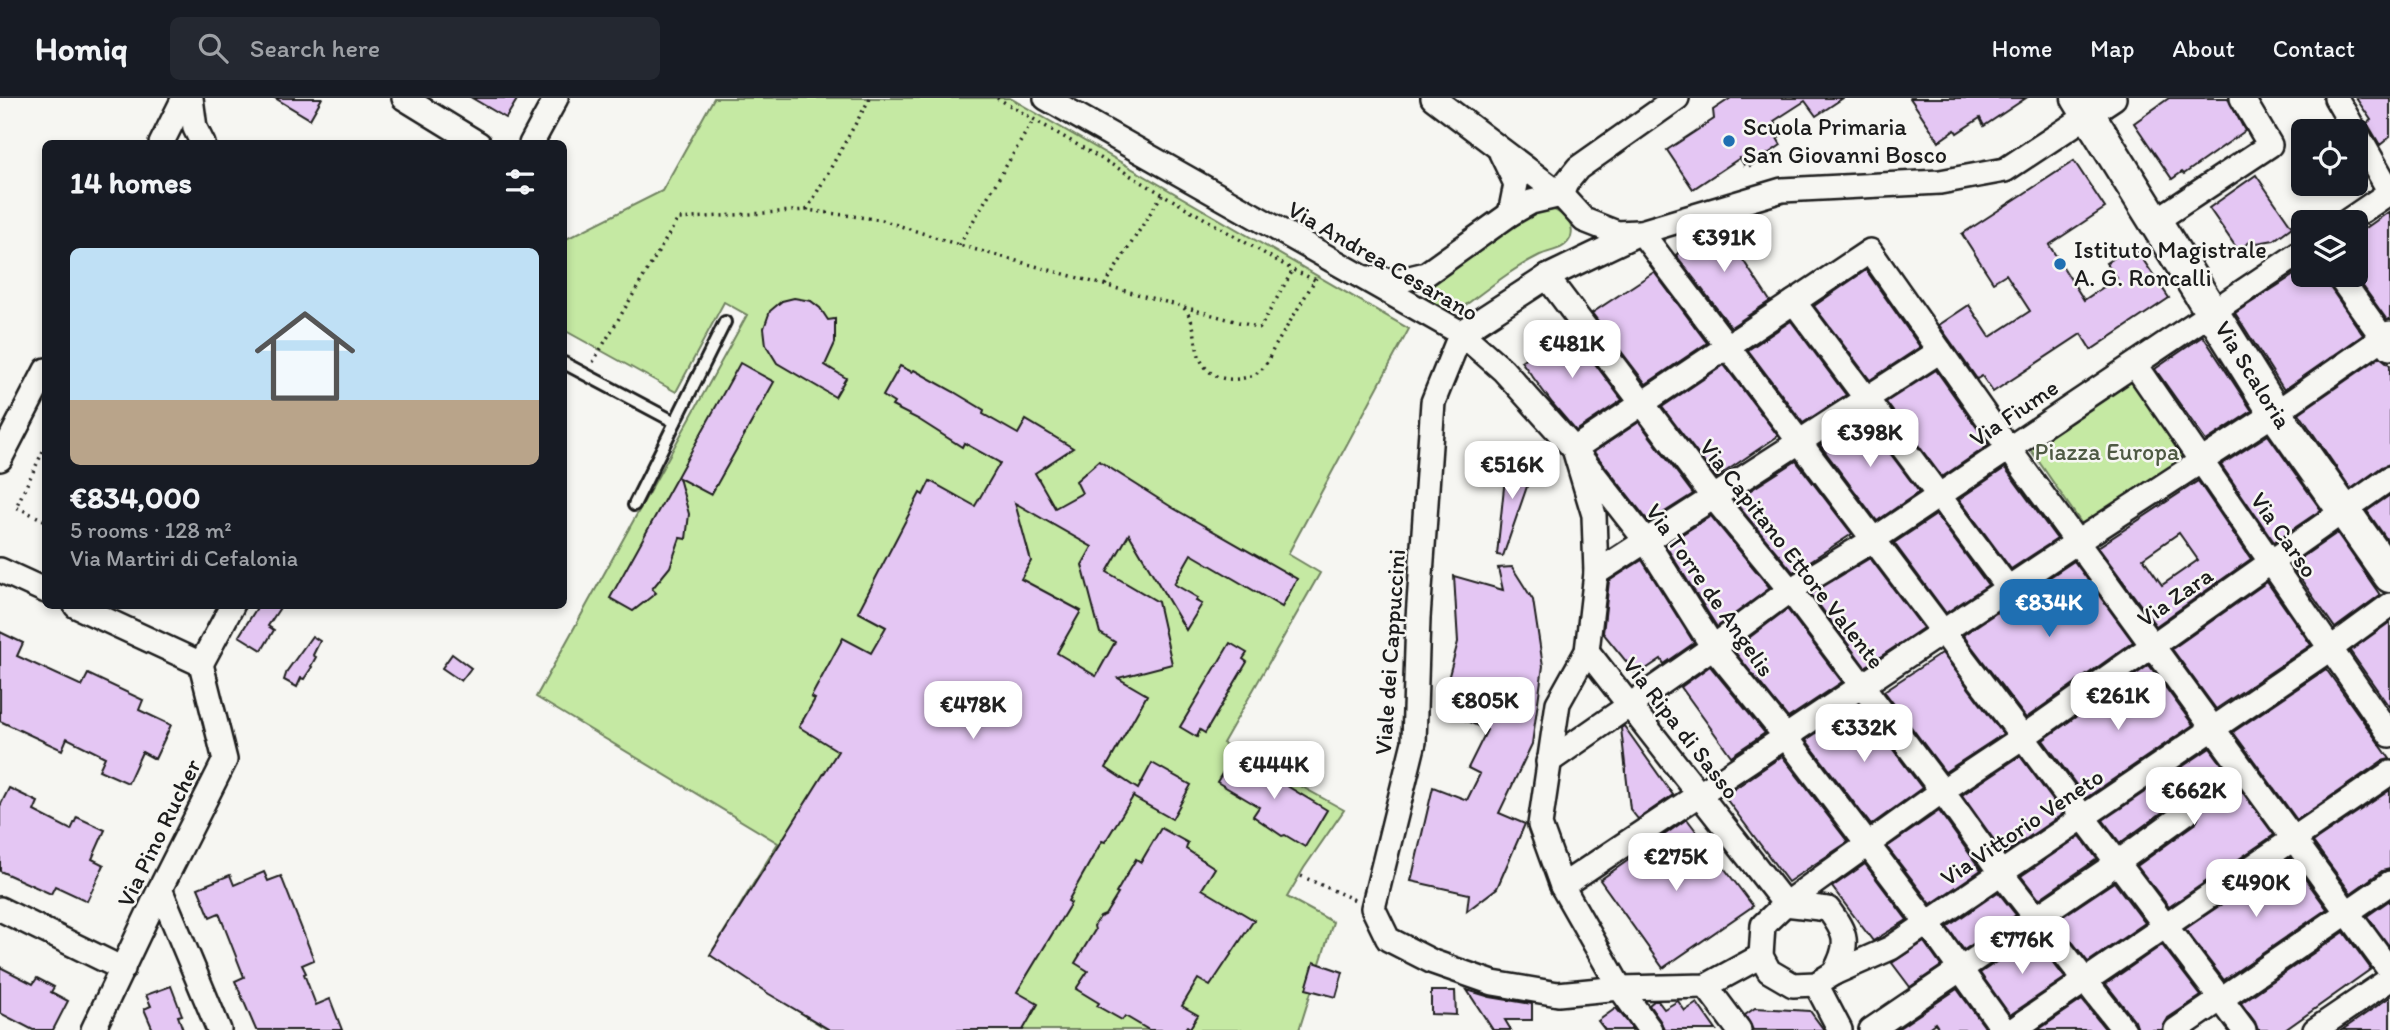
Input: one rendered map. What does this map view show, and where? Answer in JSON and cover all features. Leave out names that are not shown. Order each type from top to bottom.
[{"type":"main road","name":"Via Scaloria","points":[[2094,104],[2154,222],[2275,413],[2390,576]]},
{"type":"street","points":[[163,140],[184,98]]},
{"type":"street","points":[[191,98],[195,128],[202,140]]},
{"type":"street","points":[[404,98],[472,140]]},
{"type":"street","points":[[533,140],[556,98]]},
{"type":"street","name":"Via Andrea Cesarano","points":[[1045,98],[1461,333],[1503,370],[1574,449],[1594,515],[1596,573],[1587,651],[1558,703],[1540,825],[1562,886],[1620,988]]},
{"type":"street","points":[[1433,98],[1561,195],[1584,220],[1617,233],[1641,232]]},
{"type":"street","points":[[1561,195],[1566,183],[1578,168],[1677,98]]},
{"type":"street","points":[[2154,222],[2270,145],[2242,98]]},
{"type":"street","points":[[2336,98],[2348,119]]},
{"type":"street","points":[[1461,333],[1547,277],[1641,232],[1782,190],[1940,182],[2005,170],[2094,104]]},
{"type":"street","points":[[1500,150],[1516,184],[1510,214]]},
{"type":"street","points":[[2364,210],[2390,192],[2368,154]]},
{"type":"street","points":[[1361,277],[1397,281],[1426,274],[1510,214],[1531,202],[1561,195]]},
{"type":"street","points":[[1547,277],[1559,260],[1582,242],[1585,235],[1584,220]]},
{"type":"street","points":[[1641,232],[2244,1030]]},
{"type":"street","points":[[1574,449],[1870,251],[2008,449],[2390,971]]},
{"type":"street","name":"Via Fiume","points":[[1548,762],[1790,590],[1873,540],[2291,259]]},
{"type":"street","points":[[1416,309],[1426,274]]},
{"type":"street","name":"Via Capitano Ettore Valente","points":[[1547,277],[1713,497],[1790,590],[2001,873],[2123,1030]]},
{"type":"street","points":[[1562,886],[2077,542],[2388,340],[2348,287]]},
{"type":"street","points":[[1794,302],[2008,588]]},
{"type":"street","name":"Viale dei Cappuccini","points":[[1373,908],[1414,742],[1418,618],[1433,402],[1461,333]]},
{"type":"street","points":[[1596,573],[1940,351]]},
{"type":"street","name":"Via Carso","points":[[2135,365],[2390,735]]},
{"type":"street","points":[[0,459],[42,378]]},
{"type":"street","name":"Via Torre de Angelis","points":[[1574,449],[1646,541],[1713,647],[1786,737],[1928,924],[2004,1030]]},
{"type":"street","name":"Via Zara","points":[[1785,904],[2390,478]]},
{"type":"street","points":[[0,570],[42,589]]},
{"type":"street","name":"Via Vittorio Veneto","points":[[1825,978],[1891,948],[1928,924],[2330,649],[2390,605]]},
{"type":"street","points":[[82,609],[201,664],[230,609]]},
{"type":"street","name":"Via Ripa di Sasso","points":[[1587,651],[1785,904]]},
{"type":"street","name":"Via Pino Rucher","points":[[93,1030],[225,760],[201,664]]},
{"type":"street","points":[[2013,1030],[2390,773]]},
{"type":"street","points":[[1871,1030],[2118,863],[2186,813]]},
{"type":"street","points":[[2176,1030],[2390,883]]},
{"type":"street","points":[[160,889],[219,1030]]},
{"type":"street","points":[[1785,904],[1828,909],[1843,929],[1844,955],[1825,978],[1793,985],[1769,971],[1761,956],[1763,925],[1785,904]]},
{"type":"street","points":[[1373,908],[1388,939],[1433,962],[1493,983],[1558,994],[1620,988],[1706,986],[1761,956]]},
{"type":"street","points":[[0,909],[123,969]]},
{"type":"street","points":[[1825,978],[1840,1030]]},
{"type":"street","points":[[2325,1027],[2390,979]]},
{"type":"street","points":[[1706,986],[1739,1030]]},
{"type":"street","points":[[1620,988],[1650,1030]]},
{"type":"lane","points":[[634,505],[725,322]]},
{"type":"lane","points":[[567,365],[675,422]]},
{"type":"path","points":[[807,210],[870,98]]},
{"type":"path","points":[[997,98],[1293,270],[1315,280]]},
{"type":"path","points":[[959,245],[1034,119]]},
{"type":"path","points":[[1105,285],[1163,194]]},
{"type":"path","points":[[586,375],[678,219],[807,210],[882,220],[959,245],[1260,328],[1293,270]]},
{"type":"path","points":[[1182,306],[1190,315],[1196,334],[1196,352],[1209,372],[1227,380],[1242,379],[1261,371],[1328,258]]},
{"type":"path","points":[[42,452],[16,506],[42,518]]},
{"type":"path","points":[[1301,876],[1373,908]]},
{"type":"green space","points":[[714,98],[1010,98],[1409,329],[1288,554],[1320,573],[1223,743],[1344,810],[1287,897],[1333,922],[1299,1030],[828,1030],[710,955],[778,843],[536,697],[747,315],[724,302],[676,392],[567,332],[567,238],[662,191]]},
{"type":"green space","points":[[1552,209],[1563,216],[1571,227],[1571,237],[1566,245],[1519,267],[1459,310],[1443,310],[1428,300],[1429,288],[1434,281],[1528,217],[1539,211]]},
{"type":"green space","name":"Piazza Europa","points":[[2130,377],[2185,459],[2084,527],[2028,446]]},
{"type":"building","points":[[275,98],[322,98],[310,119]]},
{"type":"building","points":[[472,98],[518,98],[506,118]]},
{"type":"building","name":"Scuola Primaria San Giovanni Bosco","points":[[1731,98],[1843,98],[1816,116],[1805,101],[1774,121],[1781,145],[1750,166],[1748,162],[1744,165],[1740,158],[1693,189],[1667,150],[1714,119],[1713,110]]},
{"type":"building","points":[[1910,98],[2026,98],[1984,126],[1980,118],[1939,141]]},
{"type":"building","points":[[2169,98],[2228,98],[2245,131],[2184,174],[2182,172],[2172,179],[2134,123]]},
{"type":"building","points":[[2356,98],[2390,98],[2390,137],[2380,145],[2368,125],[2371,120]]},
{"type":"building","points":[[2074,161],[2105,208],[2049,245],[2084,300],[2117,278],[2106,263],[2133,245],[2169,298],[2091,350],[2081,334],[1993,392],[1982,376],[1977,379],[1939,325],[1969,305],[1990,337],[2030,311],[2006,274],[1993,282],[1962,234]]},
{"type":"building","points":[[2256,175],[2291,228],[2274,240],[2257,243],[2254,239],[2238,250],[2209,208]]},
{"type":"building","points":[[2390,211],[2390,319],[2387,320],[2364,287],[2368,287],[2368,227]]},
{"type":"building","points":[[1733,227],[1750,250],[1741,257],[1770,301],[1731,327],[1676,255],[1702,233],[1715,233],[1719,230],[1724,232]]},
{"type":"building","points":[[1866,270],[1920,347],[1870,380],[1814,306]]},
{"type":"building","points":[[1654,272],[1707,343],[1646,384],[1592,313]]},
{"type":"building","points":[[2291,277],[2291,287],[2330,287],[2363,335],[2284,390],[2235,313]]},
{"type":"building","points":[[794,298],[811,301],[828,320],[835,319],[835,343],[825,365],[846,378],[835,397],[777,363],[766,345],[764,328],[770,311],[782,301]]},
{"type":"building","points":[[1791,321],[1846,395],[1803,423],[1748,350]]},
{"type":"building","points":[[1569,329],[1622,400],[1576,431],[1521,361]]},
{"type":"building","points":[[2203,336],[2252,411],[2206,441],[2155,369]]},
{"type":"building","points":[[2380,357],[2390,365],[2390,464],[2351,489],[2299,413]]},
{"type":"building","points":[[740,363],[774,382],[711,495],[679,478],[689,514],[686,539],[680,538],[670,567],[652,589],[656,593],[633,611],[610,598]]},
{"type":"building","points":[[1724,365],[1778,436],[1716,478],[1662,407]]},
{"type":"building","points":[[900,366],[912,372],[914,370],[984,410],[983,414],[1018,434],[1026,420],[1073,448],[1035,473],[1055,508],[1082,493],[1076,481],[1099,461],[1173,508],[1297,579],[1282,607],[1191,554],[1174,584],[1198,598],[1196,601],[1202,604],[1186,630],[1129,534],[1107,572],[1158,602],[1172,664],[1118,678],[1147,695],[1106,768],[1138,789],[1152,763],[1191,785],[1172,819],[1133,797],[1134,795],[1105,842],[1102,841],[1068,901],[1071,903],[1017,992],[1038,1004],[1023,1030],[830,1030],[710,955],[838,751],[799,727],[815,699],[811,697],[843,638],[871,653],[886,627],[858,612],[920,493],[923,495],[930,481],[975,506],[1000,463],[964,443],[962,447],[892,406],[894,403],[883,396]],"holes":[[[1015,503],[1092,547],[1082,565],[1100,633],[1115,642],[1096,676],[1057,653],[1081,611],[1021,579],[1031,561]]]},
{"type":"building","points":[[1936,370],[1989,445],[1942,477],[1886,402]]},
{"type":"building","points":[[1863,417],[1919,492],[1877,521],[1820,445]]},
{"type":"building","points":[[1639,422],[1693,494],[1649,522],[1594,452]]},
{"type":"building","points":[[2268,435],[2321,510],[2274,542],[2221,465]]},
{"type":"building","points":[[1507,458],[1532,472],[1503,556],[1497,555]]},
{"type":"building","points":[[1796,461],[1852,534],[1793,572],[1734,501]]},
{"type":"building","points":[[2005,468],[2057,539],[2011,569],[1959,499]]},
{"type":"building","points":[[2198,481],[2251,559],[2156,626],[2098,547]],"holes":[[[2179,533],[2198,560],[2162,585],[2143,558]]]},
{"type":"building","points":[[2390,495],[2390,544],[2367,511]]},
{"type":"building","points":[[1936,515],[1988,585],[1946,613],[1894,543]]},
{"type":"building","points":[[1711,516],[1770,588],[1717,627],[1665,545]]},
{"type":"building","points":[[2337,533],[2380,595],[2335,628],[2291,565]]},
{"type":"building","points":[[1870,558],[1923,628],[1865,667],[1811,594]]},
{"type":"building","points":[[1642,560],[1694,643],[1664,664],[1661,659],[1637,675],[1603,633],[1609,581]]},
{"type":"building","points":[[2074,561],[2133,642],[2026,718],[1963,635]]},
{"type":"building","points":[[1512,567],[1533,600],[1543,666],[1532,744],[1499,813],[1525,824],[1497,888],[1467,911],[1469,894],[1411,881],[1433,787],[1467,800],[1480,774],[1468,768],[1487,730],[1440,709],[1458,642],[1454,576],[1503,590],[1498,568]]},
{"type":"building","points":[[2267,582],[2311,645],[2216,709],[2172,649]]},
{"type":"building","points":[[256,609],[279,609],[268,626],[274,630],[262,650],[239,636]]},
{"type":"building","points":[[1787,609],[1842,682],[1788,718],[1733,650]]},
{"type":"building","points":[[2390,622],[2390,708],[2350,651]]},
{"type":"building","points":[[0,632],[23,643],[17,656],[82,686],[88,674],[143,700],[139,710],[171,725],[155,759],[142,752],[128,783],[99,770],[105,757],[67,738],[62,750],[0,721]]},
{"type":"building","points":[[312,636],[320,641],[313,655],[316,657],[297,687],[284,680],[287,671]]},
{"type":"building","points":[[1230,643],[1247,653],[1243,659],[1247,662],[1205,733],[1200,730],[1197,737],[1180,727]]},
{"type":"building","points":[[1942,653],[2003,734],[1945,772],[1884,691]]},
{"type":"building","points":[[452,654],[471,668],[461,681],[442,668]]},
{"type":"building","points":[[2149,665],[2193,725],[2086,798],[2043,740]]},
{"type":"building","points":[[1710,666],[1765,733],[1731,756],[1681,687]]},
{"type":"building","points":[[2326,669],[2390,759],[2382,761],[2297,820],[2233,732]]},
{"type":"building","points":[[1857,706],[1861,707],[1922,788],[1871,825],[1806,740]]},
{"type":"building","points":[[1624,726],[1673,795],[1638,819],[1630,809],[1621,728]]},
{"type":"building","points":[[2210,748],[2274,835],[2169,907],[2137,866],[2195,824],[2200,812],[2197,804],[2185,799],[2178,801],[2120,843],[2103,820]]},
{"type":"building","points":[[1234,754],[1327,810],[1305,847],[1285,835],[1282,836],[1253,816],[1259,807],[1217,782]]},
{"type":"building","points":[[1782,756],[1848,842],[1788,882],[1724,796]]},
{"type":"building","points":[[2020,756],[2063,814],[2004,854],[1962,795]]},
{"type":"building","points":[[9,788],[38,802],[34,811],[71,830],[77,817],[105,830],[92,859],[104,865],[87,901],[55,886],[51,894],[0,871],[0,806]]},
{"type":"building","points":[[2390,790],[2390,869],[2382,871],[2351,893],[2313,842]]},
{"type":"building","points":[[1939,811],[1981,870],[1931,904],[1887,847]]},
{"type":"building","points":[[1687,819],[1753,906],[1663,968],[1600,880]]},
{"type":"building","points":[[1161,828],[1188,843],[1186,849],[1215,868],[1202,889],[1254,920],[1210,986],[1198,979],[1182,1006],[1198,1015],[1190,1028],[1187,1026],[1184,1030],[1149,1030],[1125,1016],[1122,1020],[1097,1006],[1099,1003],[1076,989],[1088,971],[1075,963],[1095,930],[1094,926],[1100,917],[1105,915],[1136,859],[1141,862]]},
{"type":"building","points":[[2080,836],[2097,859],[2039,899],[2021,876]]},
{"type":"building","points":[[2290,858],[2327,909],[2224,980],[2185,929]]},
{"type":"building","points":[[1865,864],[1907,920],[1873,941],[1832,887]]},
{"type":"building","points":[[264,872],[268,881],[281,876],[314,960],[302,965],[316,1005],[330,999],[342,1030],[256,1030],[235,981],[244,977],[219,913],[210,917],[198,888],[230,875],[234,885]]},
{"type":"building","points":[[2114,882],[2145,923],[2088,962],[2056,921]]},
{"type":"building","points":[[1998,892],[2016,915],[1964,950],[1947,927]]},
{"type":"building","points":[[2390,900],[2390,947],[2367,916]]},
{"type":"building","points":[[2344,932],[2371,969],[2285,1030],[2258,1030],[2241,1003]]},
{"type":"building","points":[[2033,937],[2065,978],[2010,1015],[1980,973]]},
{"type":"building","points":[[1924,942],[1941,966],[1910,987],[1892,963]]},
{"type":"building","points":[[2162,945],[2201,996],[2168,1018],[2162,1030],[2138,1030],[2135,1021],[2106,984]]},
{"type":"building","points":[[1314,962],[1343,972],[1336,997],[1306,989]]},
{"type":"building","points":[[0,967],[33,984],[37,978],[54,987],[51,992],[68,1001],[53,1030],[33,1030],[0,1013]]},
{"type":"building","points":[[171,986],[182,1015],[178,1016],[183,1030],[153,1030],[144,1009],[151,1006],[146,995]]},
{"type":"building","points":[[1957,989],[1987,1030],[1940,1030],[1935,1023],[1926,1030],[1896,1030]]},
{"type":"building","points":[[1467,990],[1532,1004],[1532,1020],[1505,1020],[1511,1030],[1493,1030]]},
{"type":"building","points":[[1431,991],[1455,991],[1456,1015],[1431,1014]]},
{"type":"building","points":[[2390,997],[2390,1030],[2342,1030]]},
{"type":"building","points":[[2082,1000],[2106,1030],[2038,1030]]},
{"type":"building","points":[[1658,1001],[1664,1009],[1678,1001],[1685,1011],[1697,1003],[1716,1030],[1664,1030],[1649,1005]]},
{"type":"building","points":[[1616,1008],[1633,1030],[1605,1030],[1598,1021]]},
{"type":"building","points":[[1755,1008],[1810,1011],[1824,1030],[1753,1030],[1745,1015]]},
{"type":"place","name":"Scuola Primaria San Giovanni Bosco","points":[[1729,141]]},
{"type":"place","name":"Istituto Magistrale A. G. Roncalli","points":[[2060,264]]}]
